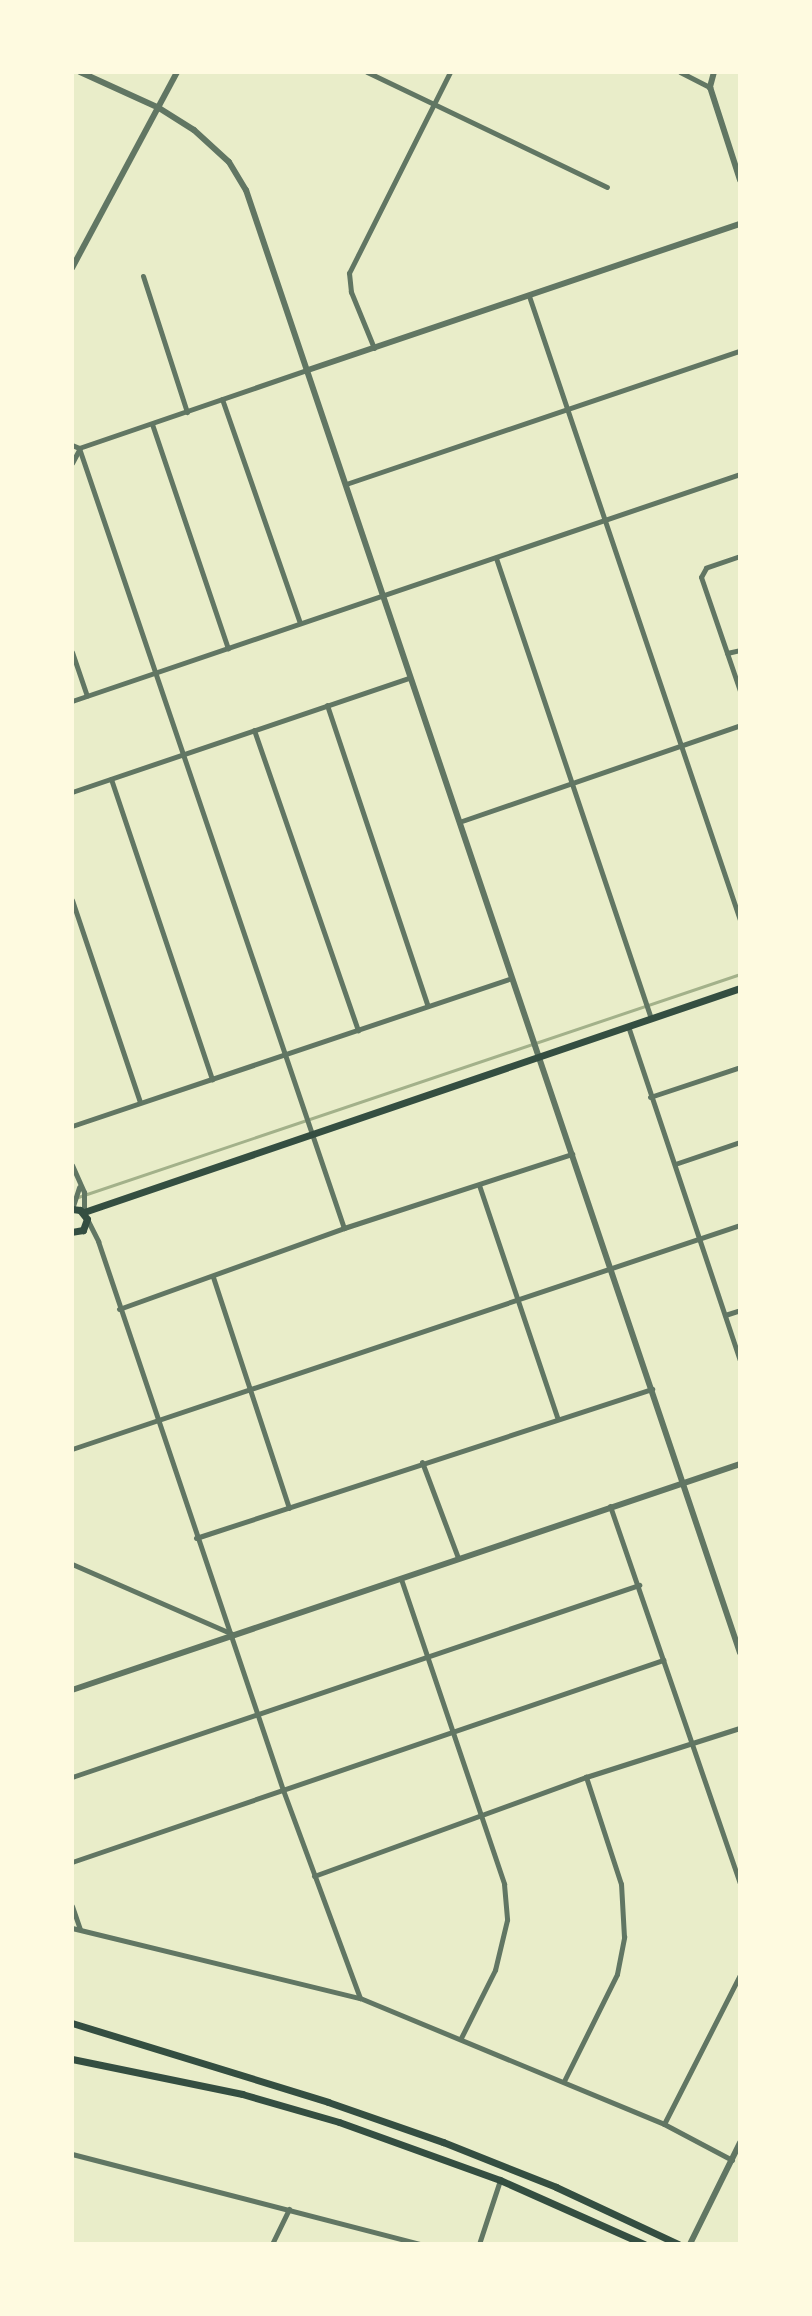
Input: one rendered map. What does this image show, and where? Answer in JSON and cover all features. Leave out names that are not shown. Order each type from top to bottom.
[{"type":"main road","points":[[72,1243],[86,1216],[311,1135],[740,988]]},
{"type":"main road","points":[[72,1209],[86,1216]]},
{"type":"main road","points":[[72,2023],[328,2102],[443,2142],[556,2187],[678,2244]]},
{"type":"main road","points":[[72,2059],[242,2094],[377,2135],[500,2180],[644,2244]]},
{"type":"street","points":[[80,72],[94,75],[159,108],[206,139],[239,176],[258,219],[408,678],[540,1057],[652,1389],[680,1482],[740,1653]]},
{"type":"street","points":[[72,268],[177,72]]},
{"type":"street","points":[[367,72],[607,187]]},
{"type":"street","points":[[374,348],[351,292],[349,273],[450,72]]},
{"type":"street","points":[[680,72],[710,87]]},
{"type":"street","points":[[714,72],[710,87],[740,180]]},
{"type":"street","points":[[72,445],[79,448],[152,424],[740,224]]},
{"type":"street","points":[[143,276],[187,412]]},
{"type":"street","points":[[529,296],[740,920]]},
{"type":"street","points":[[346,484],[740,351]]},
{"type":"street","points":[[222,399],[300,623]]},
{"type":"street","points":[[152,424],[228,648]]},
{"type":"street","points":[[72,463],[79,448]]},
{"type":"street","points":[[79,448],[344,1228]]},
{"type":"street","points":[[72,701],[740,474]]},
{"type":"street","points":[[740,556],[706,568],[701,577],[740,691]]},
{"type":"street","points":[[496,558],[651,1018]]},
{"type":"street","points":[[727,653],[740,650]]},
{"type":"street","points":[[72,652],[87,696]]},
{"type":"street","points":[[72,792],[408,678]]},
{"type":"street","points":[[327,705],[428,1006]]},
{"type":"street","points":[[459,822],[740,725]]},
{"type":"street","points":[[254,730],[358,1030]]},
{"type":"street","points":[[111,779],[212,1079]]},
{"type":"street","points":[[72,900],[140,1102]]},
{"type":"street","points":[[72,1126],[512,978]]},
{"type":"street","points":[[628,1026],[740,1360]]},
{"type":"street","points":[[650,1097],[740,1067]]},
{"type":"street","points":[[675,1164],[740,1142]]},
{"type":"street","points":[[119,1309],[344,1228],[573,1154]]},
{"type":"street","points":[[72,1165],[86,1216],[98,1241],[283,1790],[360,1998]]},
{"type":"street","points":[[479,1185],[557,1417]]},
{"type":"street","points":[[72,1209],[80,1194]]},
{"type":"street","points":[[72,1449],[740,1225]]},
{"type":"street","points":[[78,1232],[98,1241]]},
{"type":"street","points":[[213,1277],[289,1508]]},
{"type":"street","points":[[725,1315],[740,1310]]},
{"type":"street","points":[[196,1538],[557,1417],[652,1389]]},
{"type":"street","points":[[422,1462],[458,1558]]},
{"type":"street","points":[[72,1690],[740,1464]]},
{"type":"street","points":[[610,1506],[740,1883]]},
{"type":"street","points":[[72,1564],[232,1634]]},
{"type":"street","points":[[401,1579],[504,1884],[507,1920],[495,1970],[461,2038]]},
{"type":"street","points":[[72,1777],[639,1585]]},
{"type":"street","points":[[72,1862],[663,1660]]},
{"type":"street","points":[[314,1876],[586,1777],[740,1728]]},
{"type":"street","points":[[564,2082],[617,1974],[624,1937],[621,1884],[586,1777]]},
{"type":"street","points":[[72,1906],[80,1930]]},
{"type":"street","points":[[72,1928],[360,1998],[664,2124],[732,2160]]},
{"type":"street","points":[[664,2124],[740,1975]]},
{"type":"street","points":[[690,2244],[740,2143]]},
{"type":"street","points":[[72,2154],[421,2244]]},
{"type":"street","points":[[479,2244],[500,2180]]},
{"type":"street","points":[[272,2244],[289,2209]]},
{"type":"waterway","points":[[72,1199],[740,974]]}]
